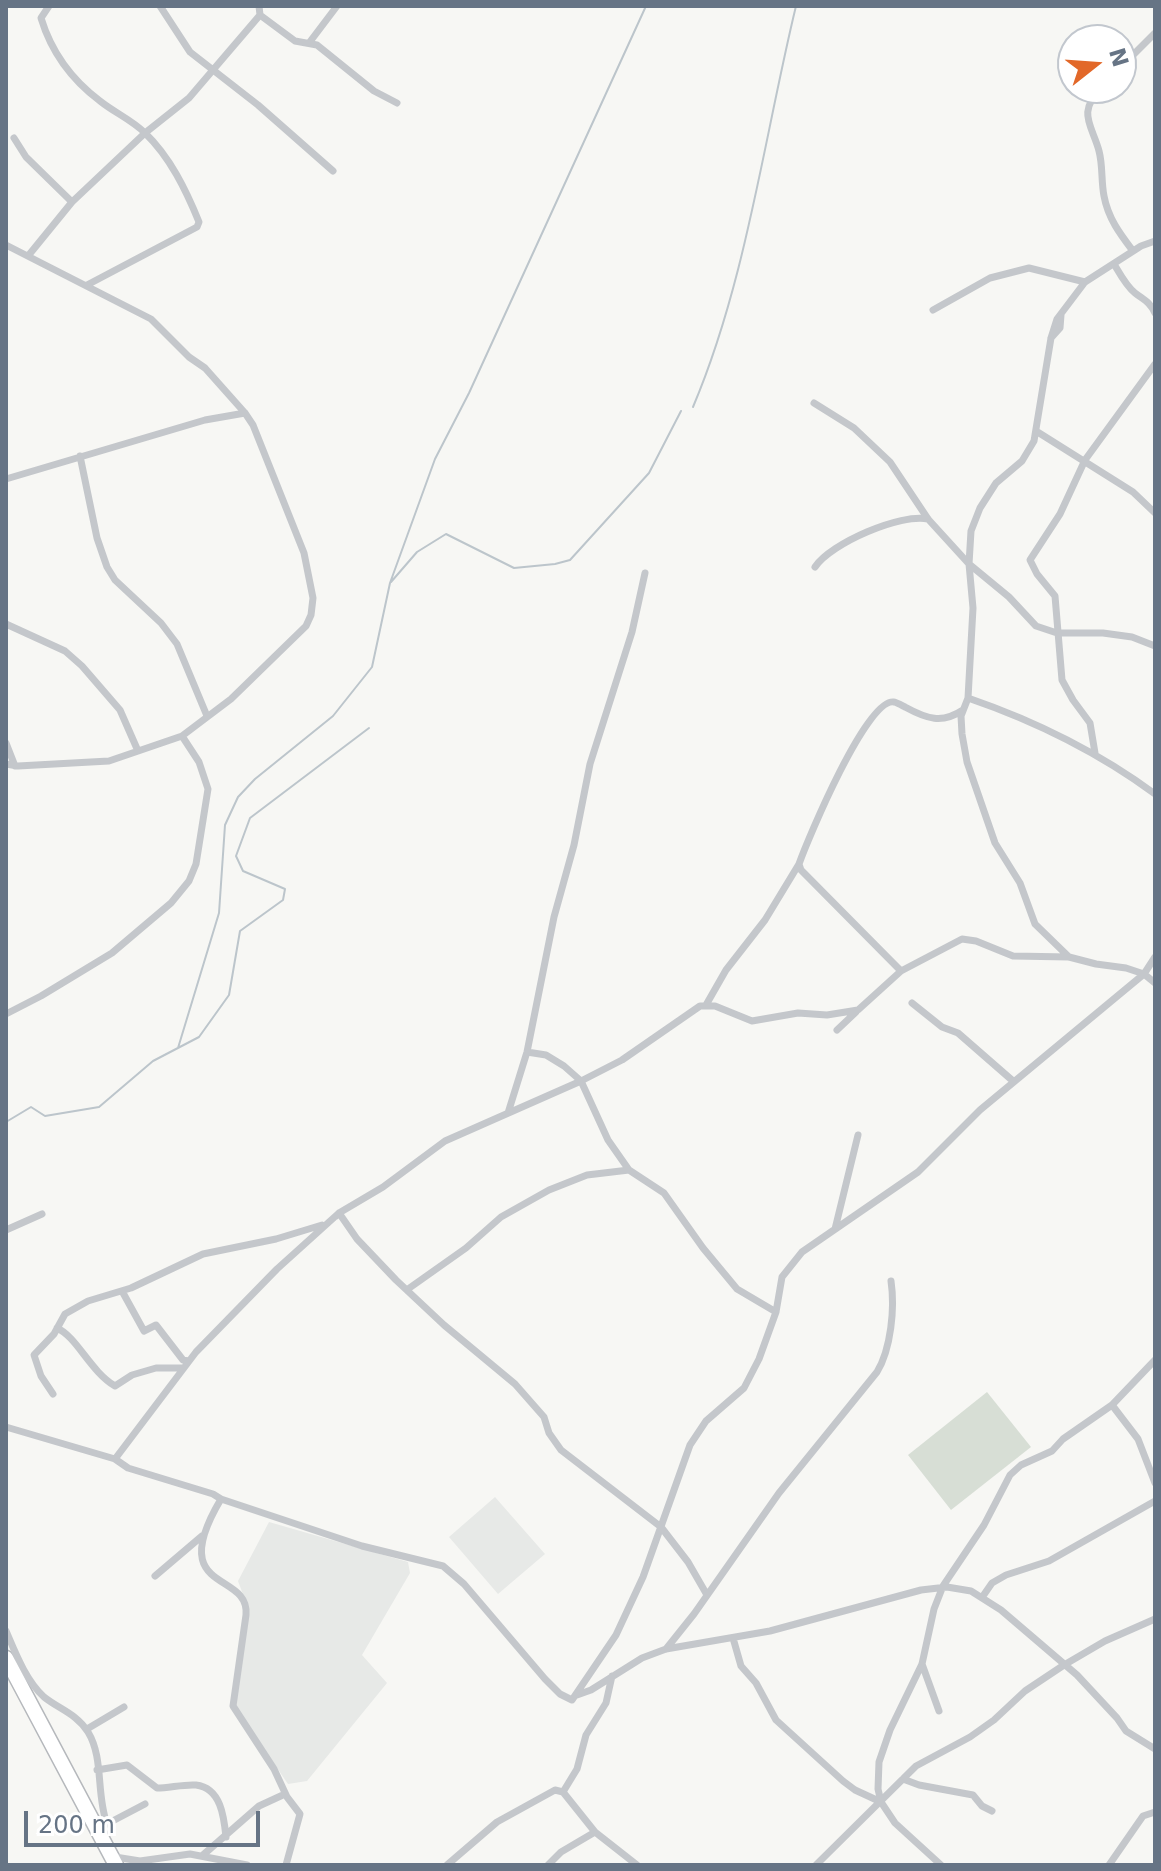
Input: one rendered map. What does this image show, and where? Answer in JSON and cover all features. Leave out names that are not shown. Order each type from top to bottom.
[{"type":"highway","points":[[6,1658],[101,1826],[114,1860]]},
{"type":"street","points":[[49,6],[41,18],[55,55],[97,99],[145,133],[171,166],[199,224],[87,285]]},
{"type":"street","points":[[160,6],[190,52],[258,105],[333,171]]},
{"type":"street","points":[[309,43],[337,6]]},
{"type":"street","points":[[28,256],[72,202],[145,133],[178,108],[212,71],[259,10],[285,35],[295,41],[317,45],[374,91],[397,103]]},
{"type":"street","points":[[1137,51],[1155,33]]},
{"type":"street","points":[[1089,104],[1088,123],[1100,154],[1103,194],[1108,213],[1133,251]]},
{"type":"street","points":[[14,138],[26,157],[72,202]]},
{"type":"street","points":[[1069,957],[1035,924],[1020,883],[995,843],[967,762],[962,734],[963,710],[968,698],[973,608],[969,564],[971,531],[980,508],[996,483],[1022,461],[1031,447],[1054,325],[1085,282],[1133,251],[1155,241]]},
{"type":"street","points":[[6,245],[151,319],[189,357],[205,368],[245,413],[253,425],[298,534],[311,580],[313,607],[306,626],[231,699],[182,736],[109,761],[10,765],[6,743]]},
{"type":"street","points":[[1114,264],[1155,313]]},
{"type":"street","points":[[933,310],[990,278],[1029,268],[1085,282]]},
{"type":"street","points":[[1095,753],[1090,723],[1062,680],[1055,596],[1030,560],[1060,514],[1085,460],[1155,364]]},
{"type":"street","points":[[814,403],[854,428],[890,462],[928,519],[969,564],[1009,597],[1036,626],[1057,633],[1103,633],[1132,637],[1155,646]]},
{"type":"street","points":[[6,479],[205,420],[245,413]]},
{"type":"street","points":[[1036,431],[1142,498],[1155,513]]},
{"type":"street","points":[[80,456],[97,538],[107,567],[115,580],[161,623],[177,644],[207,716]]},
{"type":"street","points":[[815,567],[844,541],[908,519],[928,519]]},
{"type":"street","points":[[508,1113],[527,1052],[554,917],[574,845],[590,764],[632,632],[645,573]]},
{"type":"street","points":[[6,624],[65,651],[82,666],[120,710],[138,751]]},
{"type":"street","points":[[968,698],[1004,710],[1095,753],[1155,794]]},
{"type":"street","points":[[706,1005],[726,970],[765,920],[799,864],[830,790],[862,730],[877,710],[886,703],[894,702],[931,718],[948,719],[963,710]]},
{"type":"street","points":[[6,1014],[112,953],[171,903],[189,881],[196,864],[208,791],[203,770],[182,736]]},
{"type":"street","points":[[799,864],[801,870],[901,971]]},
{"type":"street","points":[[837,1030],[901,971],[962,939],[976,941],[1013,956],[1069,957],[1126,968],[1144,974],[1155,983]]},
{"type":"street","points":[[6,1427],[115,1459],[128,1468],[362,1546],[443,1566],[464,1584],[560,1694],[572,1700],[616,1635],[643,1577],[690,1445],[706,1421],[744,1388],[759,1359],[776,1312],[784,1271],[802,1252],[918,1172],[1013,1081],[1144,974],[1155,957]]},
{"type":"street","points":[[912,1003],[942,1027],[958,1033],[1013,1081]]},
{"type":"street","points":[[53,1394],[41,1376],[34,1355],[63,1317],[75,1307],[122,1291],[195,1257],[323,1225],[383,1187],[445,1141],[622,1060],[696,1008],[706,1005],[752,1021],[798,1013],[827,1015],[858,1010]]},
{"type":"street","points":[[527,1052],[546,1055],[581,1081],[608,1140],[629,1170],[664,1193],[737,1289],[776,1312]]},
{"type":"street","points":[[835,1229],[858,1135]]},
{"type":"street","points":[[408,1289],[466,1248],[501,1217],[549,1190],[587,1175],[629,1170]]},
{"type":"street","points":[[339,1213],[357,1239],[396,1280],[515,1384],[544,1417],[549,1433],[561,1450],[661,1527],[688,1562],[707,1595]]},
{"type":"street","points":[[115,1459],[186,1365],[277,1269],[339,1213]]},
{"type":"street","points":[[6,1230],[42,1214]]},
{"type":"street","points":[[666,1649],[779,1493],[882,1365],[889,1330],[891,1281]]},
{"type":"street","points":[[122,1291],[144,1331],[156,1325],[186,1365]]},
{"type":"street","points":[[57,1328],[67,1333],[88,1363],[115,1386],[132,1375],[156,1368],[186,1365]]},
{"type":"street","points":[[941,1865],[895,1823],[881,1802],[878,1789],[879,1762],[890,1730],[922,1664],[934,1609],[943,1586],[984,1525],[1010,1475],[1021,1465],[1052,1451],[1063,1439],[1112,1405],[1155,1360]]},
{"type":"street","points":[[1112,1405],[1138,1439],[1155,1483]]},
{"type":"street","points":[[221,1499],[204,1534],[201,1552],[209,1574],[240,1593],[246,1604],[233,1709],[300,1814],[286,1865]]},
{"type":"street","points":[[983,1596],[992,1583],[1006,1575],[1049,1561],[1155,1501]]},
{"type":"street","points":[[155,1576],[204,1534]]},
{"type":"street","points":[[577,1695],[591,1690],[642,1658],[666,1649],[813,1621],[943,1586],[983,1596],[1077,1675],[1126,1731],[1155,1749]]},
{"type":"street","points":[[816,1865],[927,1759],[970,1737],[1025,1691],[1064,1665],[1105,1641],[1155,1619]]},
{"type":"street","points":[[6,1631],[24,1668],[41,1693],[71,1713],[87,1729],[94,1749],[101,1826],[145,1804]]},
{"type":"street","points":[[733,1638],[741,1666],[756,1683],[776,1720],[843,1781],[881,1802]]},
{"type":"street","points":[[922,1664],[939,1711]]},
{"type":"street","points":[[563,1792],[577,1769],[588,1730],[606,1703],[612,1676]]},
{"type":"street","points":[[87,1729],[124,1707]]},
{"type":"street","points":[[97,1770],[123,1764],[157,1788],[200,1786],[219,1802],[224,1814],[226,1837]]},
{"type":"street","points":[[903,1779],[973,1795],[982,1806],[992,1811]]},
{"type":"street","points":[[447,1865],[497,1822],[548,1792],[563,1792]]},
{"type":"street","points":[[563,1792],[595,1832],[637,1865]]},
{"type":"street","points":[[203,1855],[259,1806],[285,1794]]},
{"type":"street","points":[[1109,1865],[1143,1816],[1155,1812]]},
{"type":"street","points":[[548,1865],[561,1852],[595,1832]]},
{"type":"street","points":[[114,1860],[140,1861],[203,1855],[247,1865]]},
{"type":"shaded area","points":[[987,1392],[1031,1447],[951,1510],[908,1455]]},
{"type":"shaded area","points":[[495,1497],[545,1554],[498,1594],[449,1537]]},
{"type":"shaded area","points":[[269,1522],[408,1562],[410,1573],[362,1655],[387,1683],[307,1781],[288,1784],[233,1704],[247,1605],[238,1581]]},
{"type":"waterway","points":[[178,1048],[219,913],[225,825],[238,797],[255,779],[333,716],[372,667],[390,583],[435,459],[469,393],[646,6]]},
{"type":"waterway","points":[[693,407],[727,310],[740,260],[796,6]]},
{"type":"waterway","points":[[391,582],[417,552],[446,534],[514,568],[570,560],[649,473],[681,411]]},
{"type":"waterway","points":[[6,1122],[31,1107],[45,1116],[99,1107],[153,1061],[199,1037],[229,995],[240,931],[283,900],[285,889],[243,871],[236,856],[250,818],[369,728]]}]
